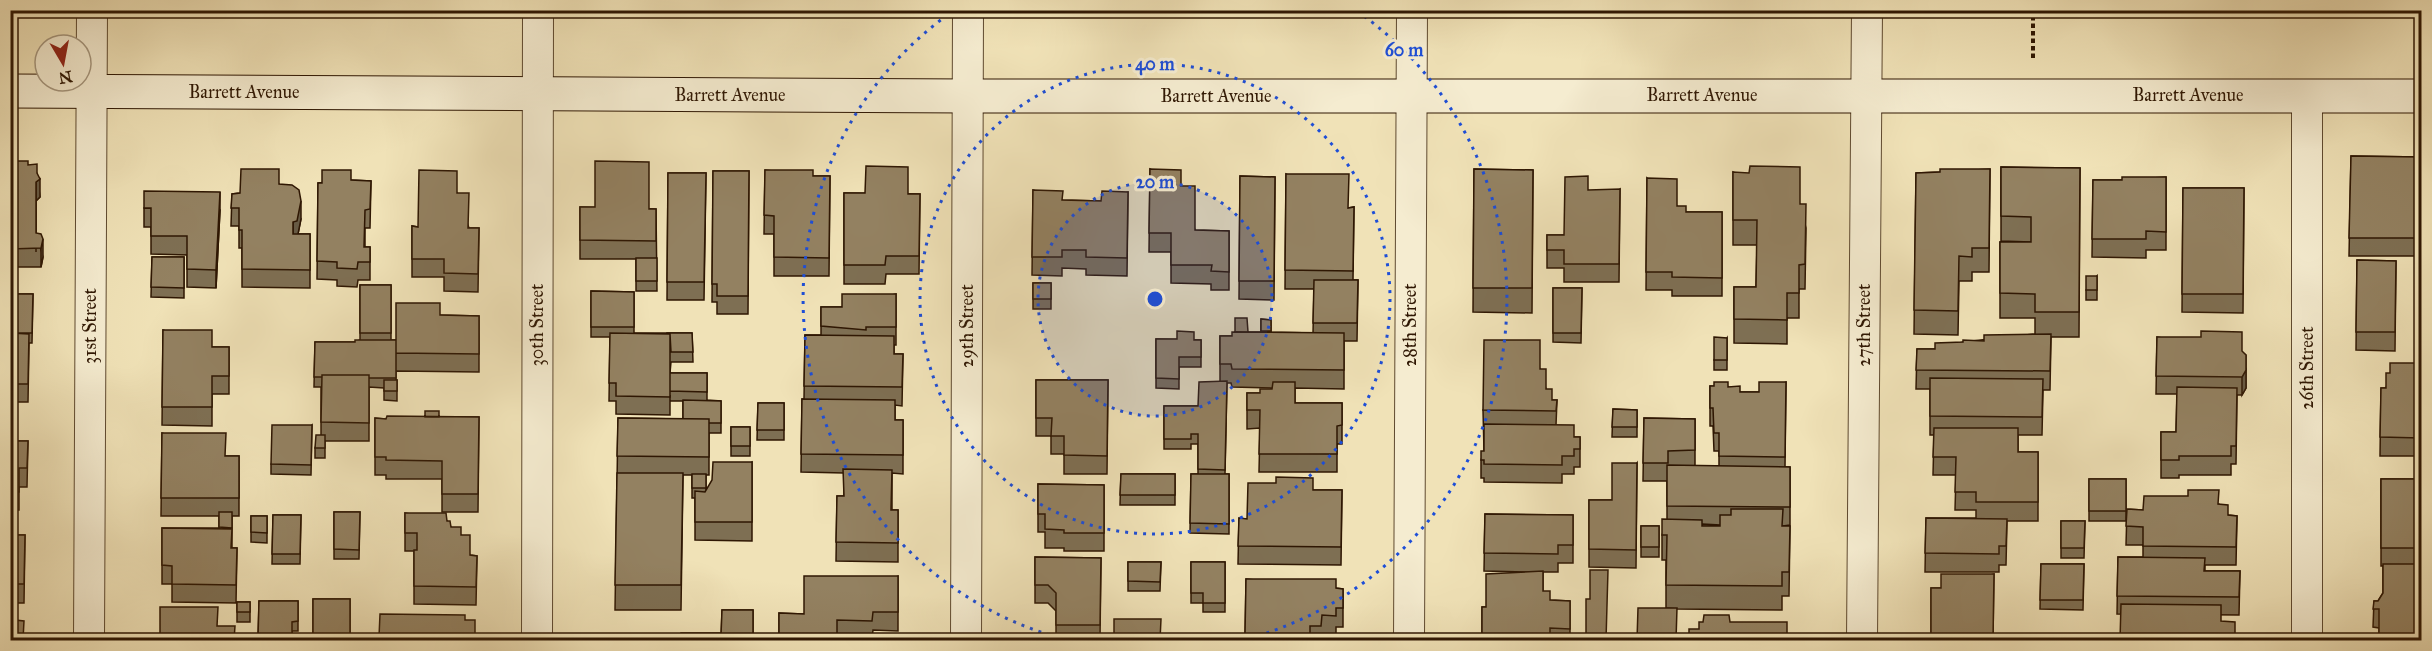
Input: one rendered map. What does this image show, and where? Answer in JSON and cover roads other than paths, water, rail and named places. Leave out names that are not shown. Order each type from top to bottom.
[{"type":"main road","name":"Barrett Avenue","points":[[10,91],[33,91]]},
{"type":"main road","name":"Barrett Avenue","points":[[93,91],[968,96],[2421,96]]},
{"type":"street","name":"31st Street","points":[[92,10],[92,33]]},
{"type":"street","name":"30th Street","points":[[537,640],[538,10]]},
{"type":"street","name":"29th Street","points":[[966,640],[968,10]]},
{"type":"street","name":"28th Street","points":[[1409,640],[1412,10]]},
{"type":"street","name":"27th Street","points":[[1862,640],[1866,10]]},
{"type":"street","name":"31st Street","points":[[89,640],[91,93]]},
{"type":"street","name":"26th Street","points":[[2307,95],[2307,640]]}]
